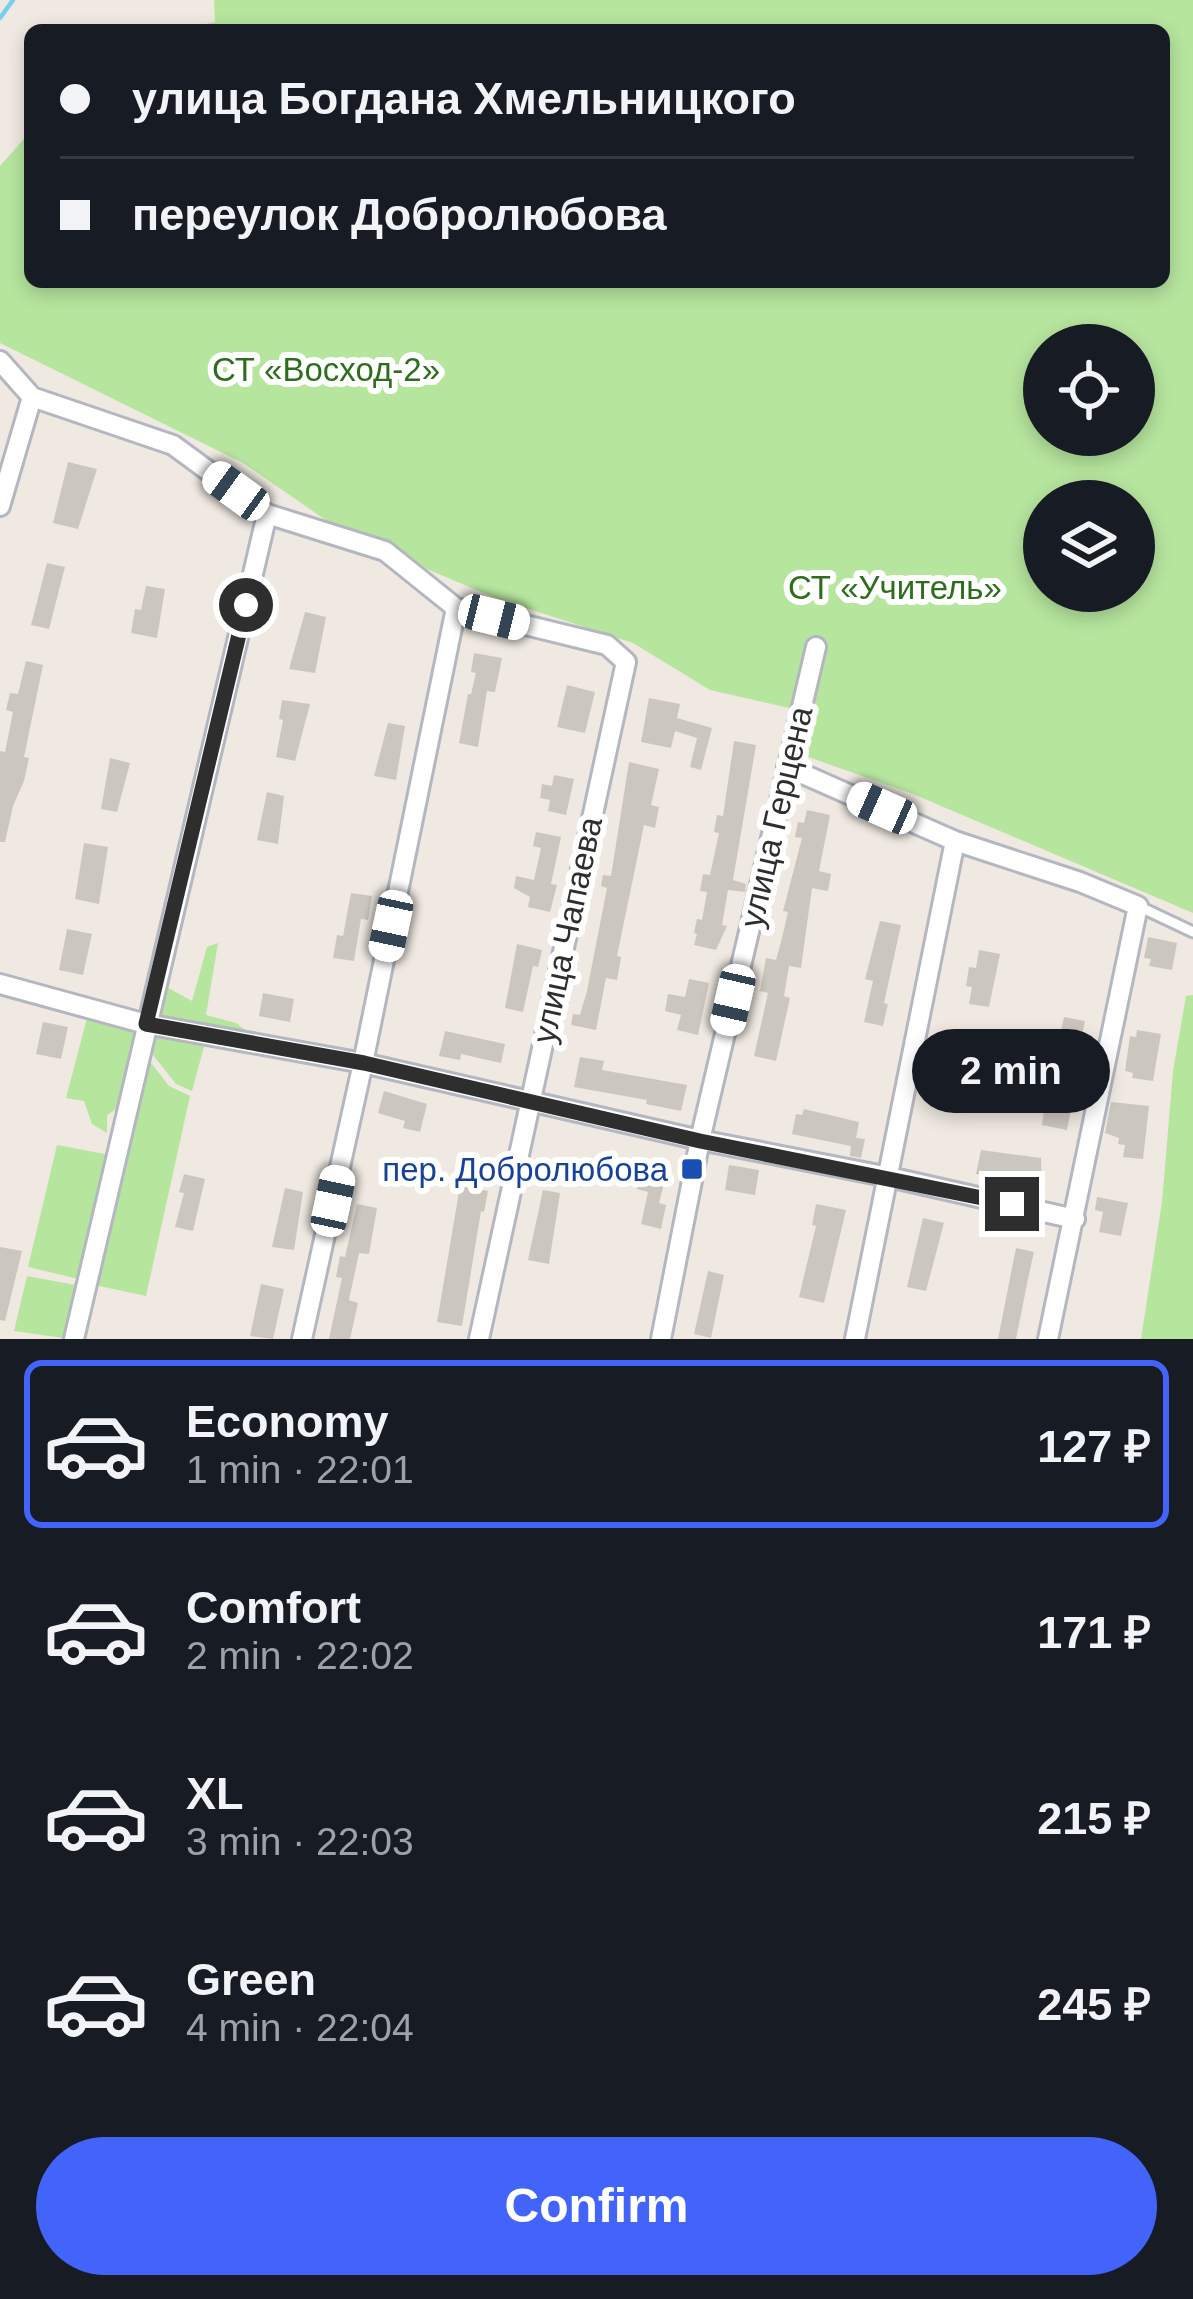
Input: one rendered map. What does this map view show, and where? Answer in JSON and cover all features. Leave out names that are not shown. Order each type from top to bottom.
[{"type":"street","points":[[0,361],[32,397],[172,446],[267,514],[385,551],[456,608],[364,1063],[302,1339]]},
{"type":"street","points":[[0,506],[32,397]]},
{"type":"street","points":[[74,1339],[267,514]]},
{"type":"street","name":"улица Чапаева","points":[[456,608],[608,645],[626,662],[479,1339]]},
{"type":"street","name":"улица Герцена","points":[[661,1339],[700,1141],[816,646]]},
{"type":"street","points":[[788,767],[955,841],[1137,906],[1048,1339]]},
{"type":"street","points":[[855,1339],[955,841]]},
{"type":"street","points":[[0,984],[146,1024],[364,1063],[700,1141],[1075,1219]]},
{"type":"lane","points":[[1137,906],[1193,932]]},
{"type":"green space","points":[[214,0],[1193,0],[1193,913],[913,794],[800,754],[811,713],[710,690],[633,643],[493,597],[349,536],[243,463],[0,343],[0,166],[24,139],[24,288],[1170,288],[1170,24],[206,24],[215,22]]},
{"type":"green space","points":[[218,943],[206,1015],[236,1023],[246,1031],[240,1038],[151,1020],[163,985],[192,1001],[207,947]]},
{"type":"green space","points":[[1193,995],[1193,1339],[1141,1339],[1162,1202],[1173,1071],[1186,996]]},
{"type":"green space","points":[[87,1018],[139,1029],[123,1105],[107,1115],[107,1133],[92,1124],[84,1101],[66,1098]]},
{"type":"green space","points":[[168,1035],[205,1043],[192,1091],[176,1084],[150,1051],[155,1039]]},
{"type":"green space","points":[[148,1059],[169,1086],[190,1096],[146,1296],[90,1284]]},
{"type":"green space","points":[[57,1145],[110,1155],[83,1280],[28,1267]]},
{"type":"green space","points":[[27,1276],[81,1286],[70,1339],[14,1331]]},
{"type":"building","points":[[68,462],[97,469],[78,529],[53,523]]},
{"type":"building","points":[[47,563],[65,567],[49,629],[31,625]]},
{"type":"building","points":[[146,586],[165,589],[157,638],[131,633]]},
{"type":"building","points":[[305,612],[326,617],[315,673],[289,669]]},
{"type":"building","points":[[474,653],[502,658],[495,692],[487,691],[478,747],[459,743],[476,673],[471,672]]},
{"type":"building","points":[[26,661],[43,665],[24,757],[29,758],[24,781],[5,842],[0,842],[0,751],[5,752],[13,712],[6,710],[10,693],[18,694]]},
{"type":"building","points":[[567,685],[595,692],[585,733],[557,727]]},
{"type":"building","points":[[649,698],[680,704],[677,718],[712,728],[701,770],[690,767],[697,738],[675,731],[671,748],[641,742]]},
{"type":"building","points":[[282,700],[310,704],[295,761],[276,757]]},
{"type":"building","points":[[388,723],[405,726],[396,780],[374,776]]},
{"type":"building","points":[[734,741],[756,745],[733,880],[746,884],[745,892],[728,890],[722,925],[727,926],[716,950],[694,945],[694,933],[697,919],[702,920],[707,892],[700,891],[703,874],[710,875],[719,833],[714,832],[717,815],[723,816]]},
{"type":"building","points":[[110,758],[130,763],[117,812],[101,809]]},
{"type":"building","points":[[629,762],[659,769],[651,805],[659,807],[655,828],[644,825],[617,956],[621,957],[617,980],[606,978],[596,1030],[571,1025],[573,1014],[580,1015],[587,991],[607,888],[601,886],[603,875],[611,876]]},
{"type":"building","points":[[554,775],[574,779],[566,815],[548,811],[550,800],[540,798],[542,784],[552,786]]},
{"type":"building","points":[[267,792],[284,796],[278,844],[257,840]]},
{"type":"building","points":[[807,810],[830,815],[819,871],[831,874],[828,891],[812,888],[801,968],[789,966],[784,996],[790,998],[776,1061],[754,1056],[768,993],[760,991],[766,958],[776,960],[781,942],[788,912],[783,911],[802,838],[795,837]]},
{"type":"building","points":[[536,832],[561,837],[550,912],[528,907],[530,897],[514,888],[516,876],[534,880],[541,848],[533,846]]},
{"type":"building","points":[[84,843],[108,847],[99,904],[75,899]]},
{"type":"building","points":[[351,893],[372,896],[368,920],[361,919],[354,961],[333,958],[337,935],[343,936]]},
{"type":"building","points":[[880,921],[901,925],[883,1026],[864,1022],[873,981],[865,979]]},
{"type":"building","points":[[67,929],[92,934],[83,975],[59,970]]},
{"type":"building","points":[[1148,937],[1177,943],[1172,970],[1149,966],[1151,959],[1144,958]]},
{"type":"building","points":[[517,944],[542,950],[538,967],[533,966],[523,1012],[505,1008]]},
{"type":"building","points":[[979,950],[1000,954],[989,1007],[969,1004],[969,967],[976,968]]},
{"type":"building","points":[[689,979],[709,983],[698,1035],[677,1030],[681,1015],[665,1011],[668,994],[685,997]]},
{"type":"building","points":[[263,993],[294,999],[290,1022],[259,1016]]},
{"type":"building","points":[[1064,1017],[1085,1021],[1080,1045],[1075,1044],[1065,1098],[1073,1100],[1067,1130],[1042,1125],[1052,1052],[1056,1053]]},
{"type":"building","points":[[43,1022],[68,1027],[61,1059],[36,1054]]},
{"type":"building","points":[[1137,1030],[1161,1034],[1153,1081],[1132,1078],[1133,1073],[1125,1071],[1130,1036],[1136,1037]]},
{"type":"building","points":[[445,1031],[505,1044],[501,1063],[461,1054],[460,1060],[439,1056]]},
{"type":"building","points":[[962,1038],[976,1041],[969,1076],[981,1078],[975,1102],[949,1096]]},
{"type":"building","points":[[580,1057],[604,1061],[602,1070],[687,1085],[681,1111],[574,1087]]},
{"type":"building","points":[[384,1091],[427,1104],[420,1132],[403,1128],[405,1121],[378,1113]]},
{"type":"building","points":[[1111,1102],[1149,1106],[1143,1159],[1123,1157],[1125,1145],[1105,1133]]},
{"type":"building","points":[[804,1109],[859,1122],[856,1138],[865,1139],[861,1158],[850,1156],[851,1146],[792,1134],[796,1114],[802,1115]]},
{"type":"building","points":[[981,1150],[1041,1158],[1042,1184],[976,1174]]},
{"type":"building","points":[[643,1162],[668,1168],[659,1203],[666,1205],[661,1229],[641,1224],[648,1192],[637,1189]]},
{"type":"building","points":[[729,1165],[759,1170],[755,1195],[725,1190]]},
{"type":"building","points":[[184,1174],[205,1179],[193,1231],[175,1227]]},
{"type":"building","points":[[460,1186],[488,1191],[462,1326],[437,1322]]},
{"type":"building","points":[[285,1188],[303,1192],[294,1250],[272,1247]]},
{"type":"building","points":[[543,1190],[560,1193],[549,1264],[528,1260]]},
{"type":"building","points":[[1097,1197],[1128,1203],[1121,1236],[1099,1232],[1103,1212],[1095,1210]]},
{"type":"building","points":[[357,1204],[377,1208],[369,1254],[359,1253],[349,1300],[358,1303],[350,1339],[329,1339],[342,1278],[336,1277],[340,1256],[345,1257]]},
{"type":"building","points":[[816,1204],[846,1210],[824,1303],[799,1297],[816,1226],[812,1225]]},
{"type":"building","points":[[923,1218],[944,1223],[926,1291],[907,1287]]},
{"type":"building","points":[[0,1247],[22,1251],[5,1321],[0,1320]]},
{"type":"building","points":[[1016,1248],[1034,1252],[1016,1339],[998,1339]]},
{"type":"building","points":[[708,1271],[724,1275],[711,1338],[694,1334]]},
{"type":"building","points":[[261,1284],[284,1289],[273,1339],[250,1336]]},
{"type":"waterway","points":[[0,18],[13,0]]},
{"type":"place","name":"пер. Добролюбова","points":[[692,1169]]},
{"type":"route","points":[[246,605],[146,1024],[364,1063],[700,1141],[1012,1204]]},
{"type":"park label","name":"СТ «Восход-2»","points":[[326,369]]},
{"type":"park label","name":"СТ «Учитель»","points":[[895,587]]}]
